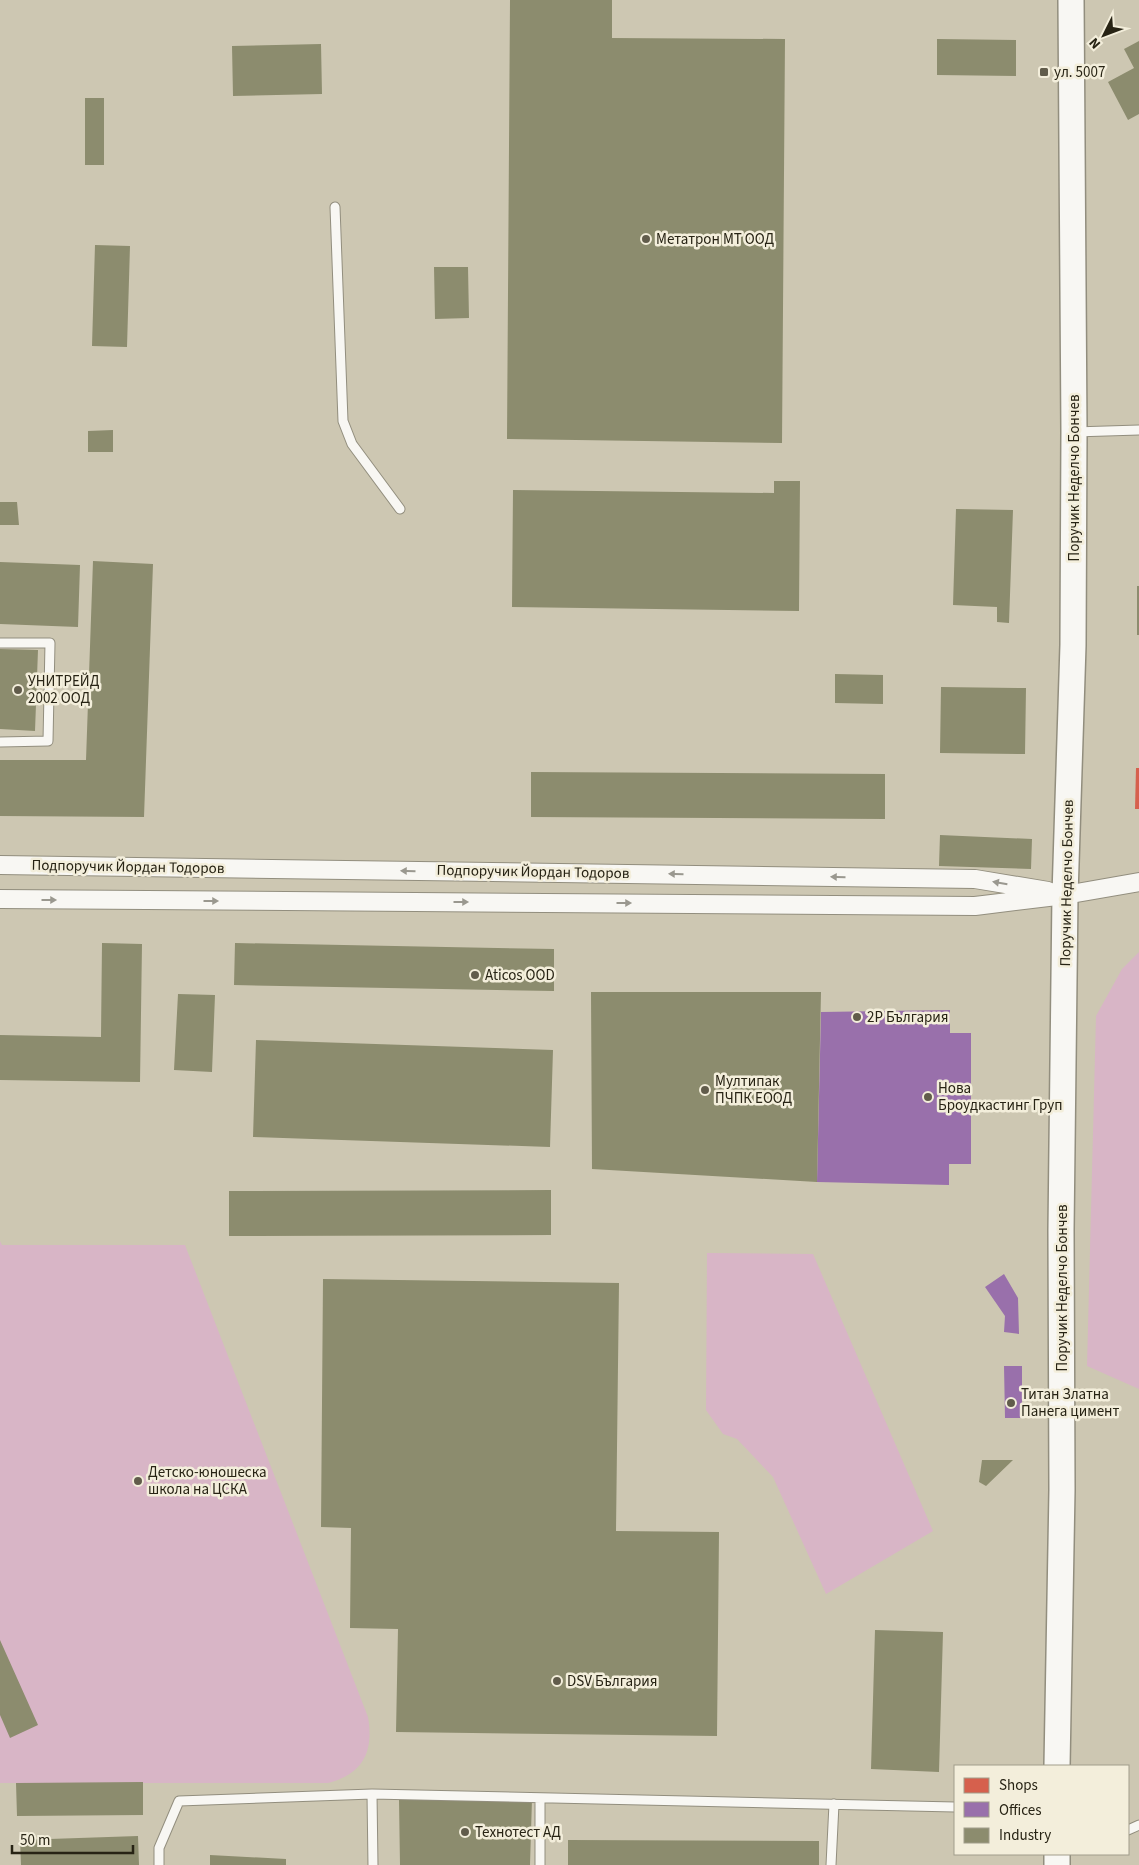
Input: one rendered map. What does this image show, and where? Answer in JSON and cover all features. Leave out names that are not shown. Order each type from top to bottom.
[{"type":"street","name":"Поручик Неделчо Бончев","points":[[1057,1765],[1062,1490],[1061,1221],[1065,895],[1073,645],[1074,432],[1071,0]]},
{"type":"street","name":"Подпоручик Йордан Тодоров","points":[[0,865],[975,879],[1065,895]]},
{"type":"street","name":"Подпоручик Йордан Тодоров","points":[[0,899],[975,906],[1065,895],[1139,882]]},
{"type":"lane","points":[[335,207],[343,421],[352,444],[400,509]]},
{"type":"lane","points":[[1074,432],[1139,430]]},
{"type":"lane","points":[[0,643],[50,642],[48,740],[0,742]]},
{"type":"lane","points":[[372,1794],[373,1865]]},
{"type":"lane","points":[[159,1865],[159,1848],[179,1801],[372,1794],[954,1807]]},
{"type":"lane","points":[[540,1798],[540,1865]]},
{"type":"lane","points":[[831,1865],[834,1804]]},
{"type":"shaded area","points":[[1139,952],[1139,1389],[1087,1366],[1096,1016],[1122,969]]},
{"type":"shaded area","name":"Детско-юношеска школа на ЦСКА","points":[[0,1241],[2,1245],[185,1245],[368,1717],[369,1741],[367,1751],[358,1767],[350,1774],[328,1783],[0,1783]]},
{"type":"shaded area","points":[[707,1253],[813,1254],[933,1531],[826,1594],[773,1477],[737,1439],[723,1434],[706,1410]]},
{"type":"building: Shops","points":[[1136,768],[1139,768],[1139,809],[1135,809]]},
{"type":"building: Offices","points":[[950,1010],[950,1033],[971,1033],[971,1164],[949,1164],[949,1185],[817,1182],[821,1012]]},
{"type":"building: Offices","points":[[1004,1274],[1018,1298],[1019,1334],[1004,1332],[1005,1316],[985,1287]]},
{"type":"building: Offices","points":[[1004,1366],[1022,1366],[1022,1418],[1005,1418]]},
{"type":"building: Industry","name":"Метатрон МТ ООД","points":[[510,0],[612,0],[612,38],[785,39],[782,443],[507,439]]},
{"type":"building: Industry","points":[[937,39],[1016,40],[1016,76],[937,75]]},
{"type":"building: Industry","points":[[1139,41],[1139,114],[1128,120],[1108,82],[1134,68],[1124,49]]},
{"type":"building: Industry","points":[[321,44],[322,94],[233,96],[232,46]]},
{"type":"building: Industry","points":[[85,98],[104,98],[104,165],[85,165]]},
{"type":"building: Industry","points":[[95,245],[130,246],[127,347],[92,346]]},
{"type":"building: Industry","points":[[434,267],[468,267],[469,318],[435,319]]},
{"type":"building: Industry","points":[[113,430],[113,452],[88,452],[88,431]]},
{"type":"building: Industry","points":[[774,481],[800,481],[799,611],[512,607],[513,490],[774,493]]},
{"type":"building: Industry","points":[[0,502],[17,502],[19,525],[0,525]]},
{"type":"building: Industry","points":[[956,509],[1013,510],[1009,623],[997,622],[997,607],[953,605]]},
{"type":"building: Industry","points":[[93,561],[153,564],[144,817],[0,816],[0,760],[86,760]]},
{"type":"building: Industry","points":[[0,562],[80,565],[78,627],[0,624]]},
{"type":"building: Industry","points":[[1137,586],[1139,586],[1139,635],[1137,635]]},
{"type":"building: Industry","name":"УНИТРЕЙД 2002 ООД","points":[[0,649],[38,650],[35,731],[0,729]]},
{"type":"building: Industry","points":[[835,674],[883,675],[883,704],[835,703]]},
{"type":"building: Industry","points":[[941,687],[1026,688],[1025,754],[940,753]]},
{"type":"building: Industry","points":[[531,772],[885,774],[885,819],[531,817]]},
{"type":"building: Industry","points":[[940,835],[1032,839],[1031,869],[939,866]]},
{"type":"building: Industry","points":[[102,943],[142,944],[140,1082],[0,1080],[0,1035],[101,1037]]},
{"type":"building: Industry","points":[[235,943],[554,949],[554,991],[234,985]]},
{"type":"building: Industry","name":"Мултипак ПЧПК ЕООД","points":[[591,992],[821,992],[817,1182],[592,1169]]},
{"type":"building: Industry","points":[[178,994],[215,995],[212,1072],[174,1070]]},
{"type":"building: Industry","points":[[256,1040],[553,1050],[550,1147],[253,1137]]},
{"type":"building: Industry","points":[[551,1190],[551,1235],[229,1236],[229,1191]]},
{"type":"building: Industry","points":[[323,1279],[619,1283],[616,1531],[719,1532],[717,1736],[396,1732],[398,1629],[350,1628],[351,1528],[321,1527]]},
{"type":"building: Industry","points":[[982,1460],[1013,1460],[986,1486],[979,1482]]},
{"type":"building: Industry","points":[[875,1630],[943,1632],[939,1772],[871,1769]]},
{"type":"building: Industry","points":[[0,1640],[38,1725],[10,1738],[0,1715]]},
{"type":"building: Industry","points":[[143,1782],[143,1815],[17,1816],[16,1783]]},
{"type":"building: Industry","name":"Технотест АД","points":[[532,1799],[530,1865],[400,1865],[399,1800]]},
{"type":"building: Industry","points":[[138,1836],[139,1865],[21,1865],[20,1840]]},
{"type":"building: Industry","points":[[568,1840],[819,1841],[819,1865],[568,1865]]},
{"type":"building: Industry","points":[[210,1855],[286,1859],[286,1865],[210,1865]]},
{"type":"place","name":"ул. 5007","points":[[1044,72]]},
{"type":"place","name":"Метатрон МТ ООД","points":[[646,239]]},
{"type":"place","name":"УНИТРЕЙД 2002 ООД","points":[[18,690]]},
{"type":"place","name":"Aticos OOD","points":[[475,975]]},
{"type":"place","name":"2Р България","points":[[857,1017]]},
{"type":"place","name":"Мултипак ПЧПК ЕООД","points":[[705,1090]]},
{"type":"place","name":"Нова Броудкастинг Груп","points":[[928,1097]]},
{"type":"place","name":"Титан Златна Панега цимент","points":[[1011,1403]]},
{"type":"place","name":"Детско-юношеска школа на ЦСКА","points":[[138,1481]]},
{"type":"place","name":"DSV България","points":[[557,1681]]},
{"type":"place","name":"Технотест АД","points":[[465,1832]]}]
